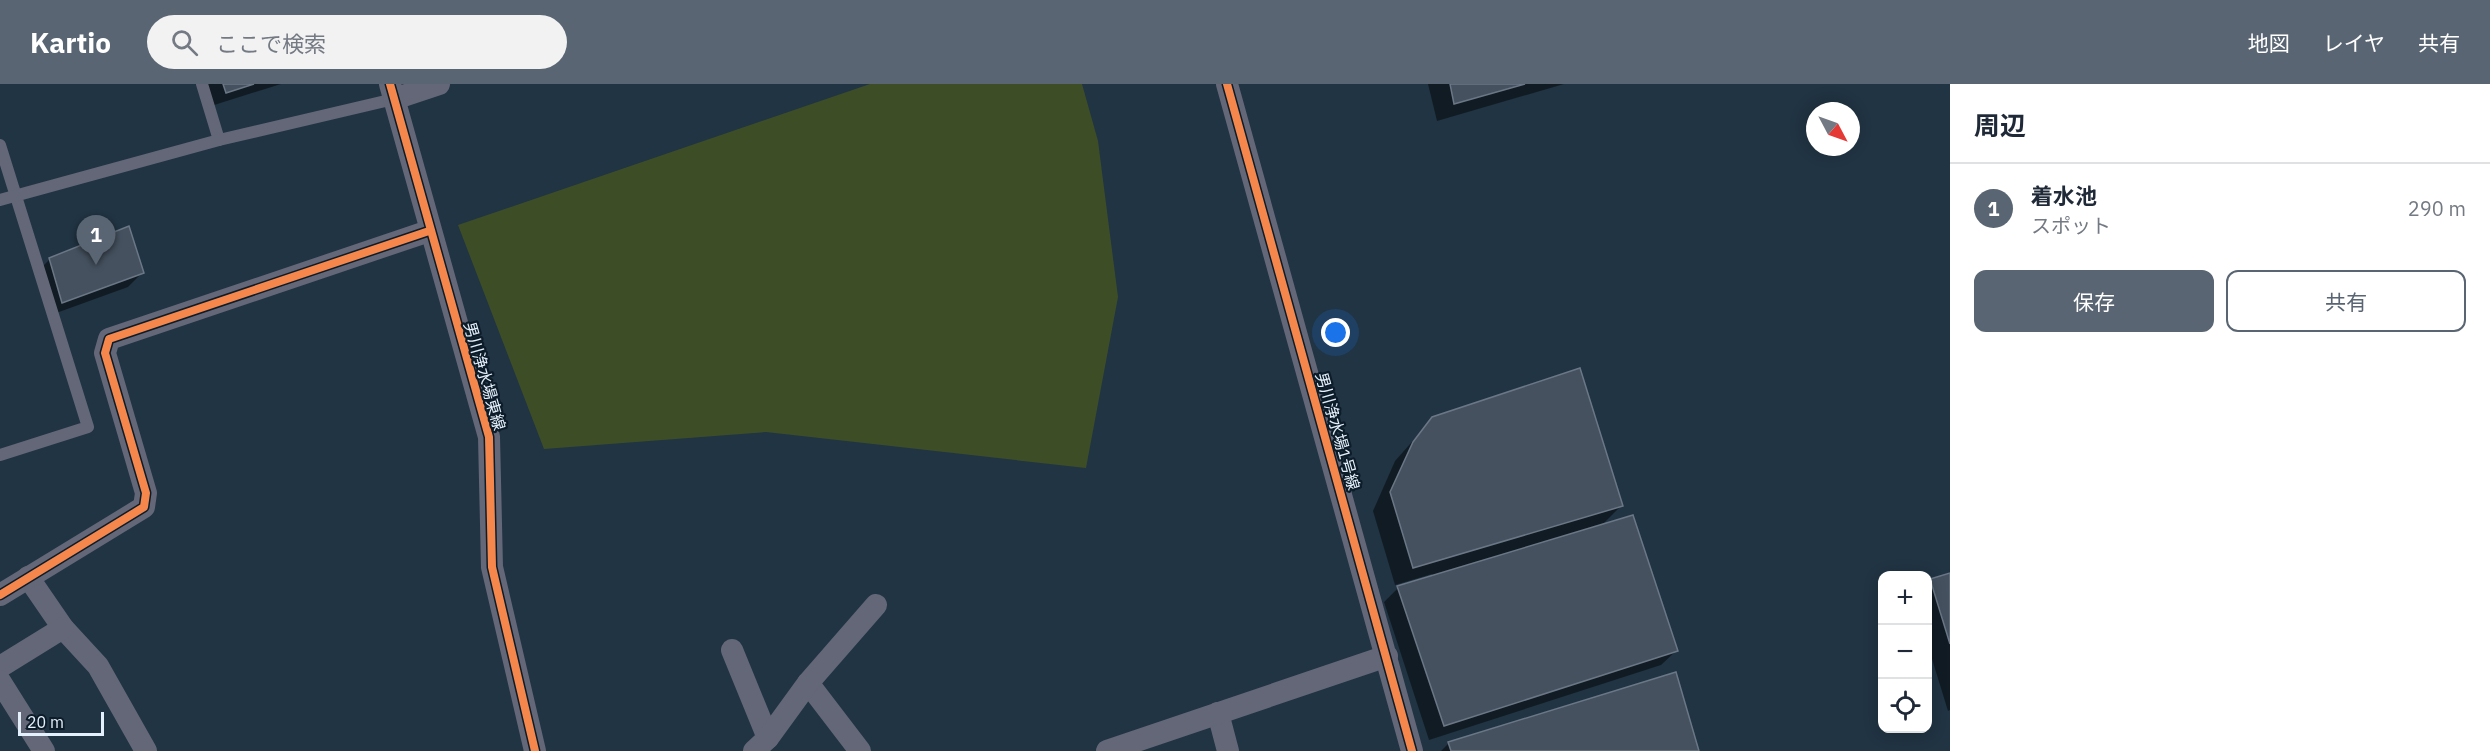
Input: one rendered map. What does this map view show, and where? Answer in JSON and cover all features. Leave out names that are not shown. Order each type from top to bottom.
[{"type":"street","points":[[392,92],[439,84]]},
{"type":"street","name":"男川浄水場1号線","points":[[1227,84],[1412,751]]},
{"type":"street","name":"男川浄水場東線","points":[[392,92],[429,231],[489,436],[492,567],[535,751]]},
{"type":"street","points":[[0,595],[144,507],[146,493],[105,353],[108,339],[429,231]]},
{"type":"street","points":[[28,577],[63,628],[98,666],[145,751]]},
{"type":"street","points":[[761,744],[808,683],[876,605]]},
{"type":"street","points":[[0,667],[63,628]]},
{"type":"street","points":[[732,650],[761,744]]},
{"type":"street","points":[[1107,751],[1387,656]]},
{"type":"street","points":[[0,681],[44,751]]},
{"type":"street","points":[[808,683],[860,751]]},
{"type":"street","points":[[1218,713],[1228,751]]},
{"type":"lane","points":[[202,84],[219,140]]},
{"type":"lane","points":[[0,200],[15,194],[392,92]]},
{"type":"lane","points":[[0,145],[88,427],[0,455]]},
{"type":"green space","points":[[870,84],[1082,84],[1098,141],[1118,297],[1086,468],[766,432],[544,449],[458,225]]},
{"type":"building","points":[[223,84],[254,84],[226,93]]},
{"type":"building","points":[[1450,84],[1525,84],[1454,104]]},
{"type":"building","points":[[129,226],[144,273],[62,303],[49,258]]},
{"type":"building","points":[[1580,368],[1623,506],[1413,568],[1390,492],[1413,442],[1432,417]]},
{"type":"building","points":[[1633,515],[1678,651],[1444,726],[1397,586]]},
{"type":"building","points":[[1950,573],[1950,644],[1932,586],[1932,578]]},
{"type":"building","points":[[1676,672],[1699,751],[1451,751],[1448,742]]},
{"type":"cycle path","points":[[390,84],[489,437],[492,567],[535,751]]},
{"type":"cycle path","points":[[1227,84],[1412,751]]},
{"type":"cycle path","points":[[0,595],[144,507],[146,493],[105,353],[109,339],[429,231]]},
{"type":"place","name":"着水池","points":[[96,265]]}]
